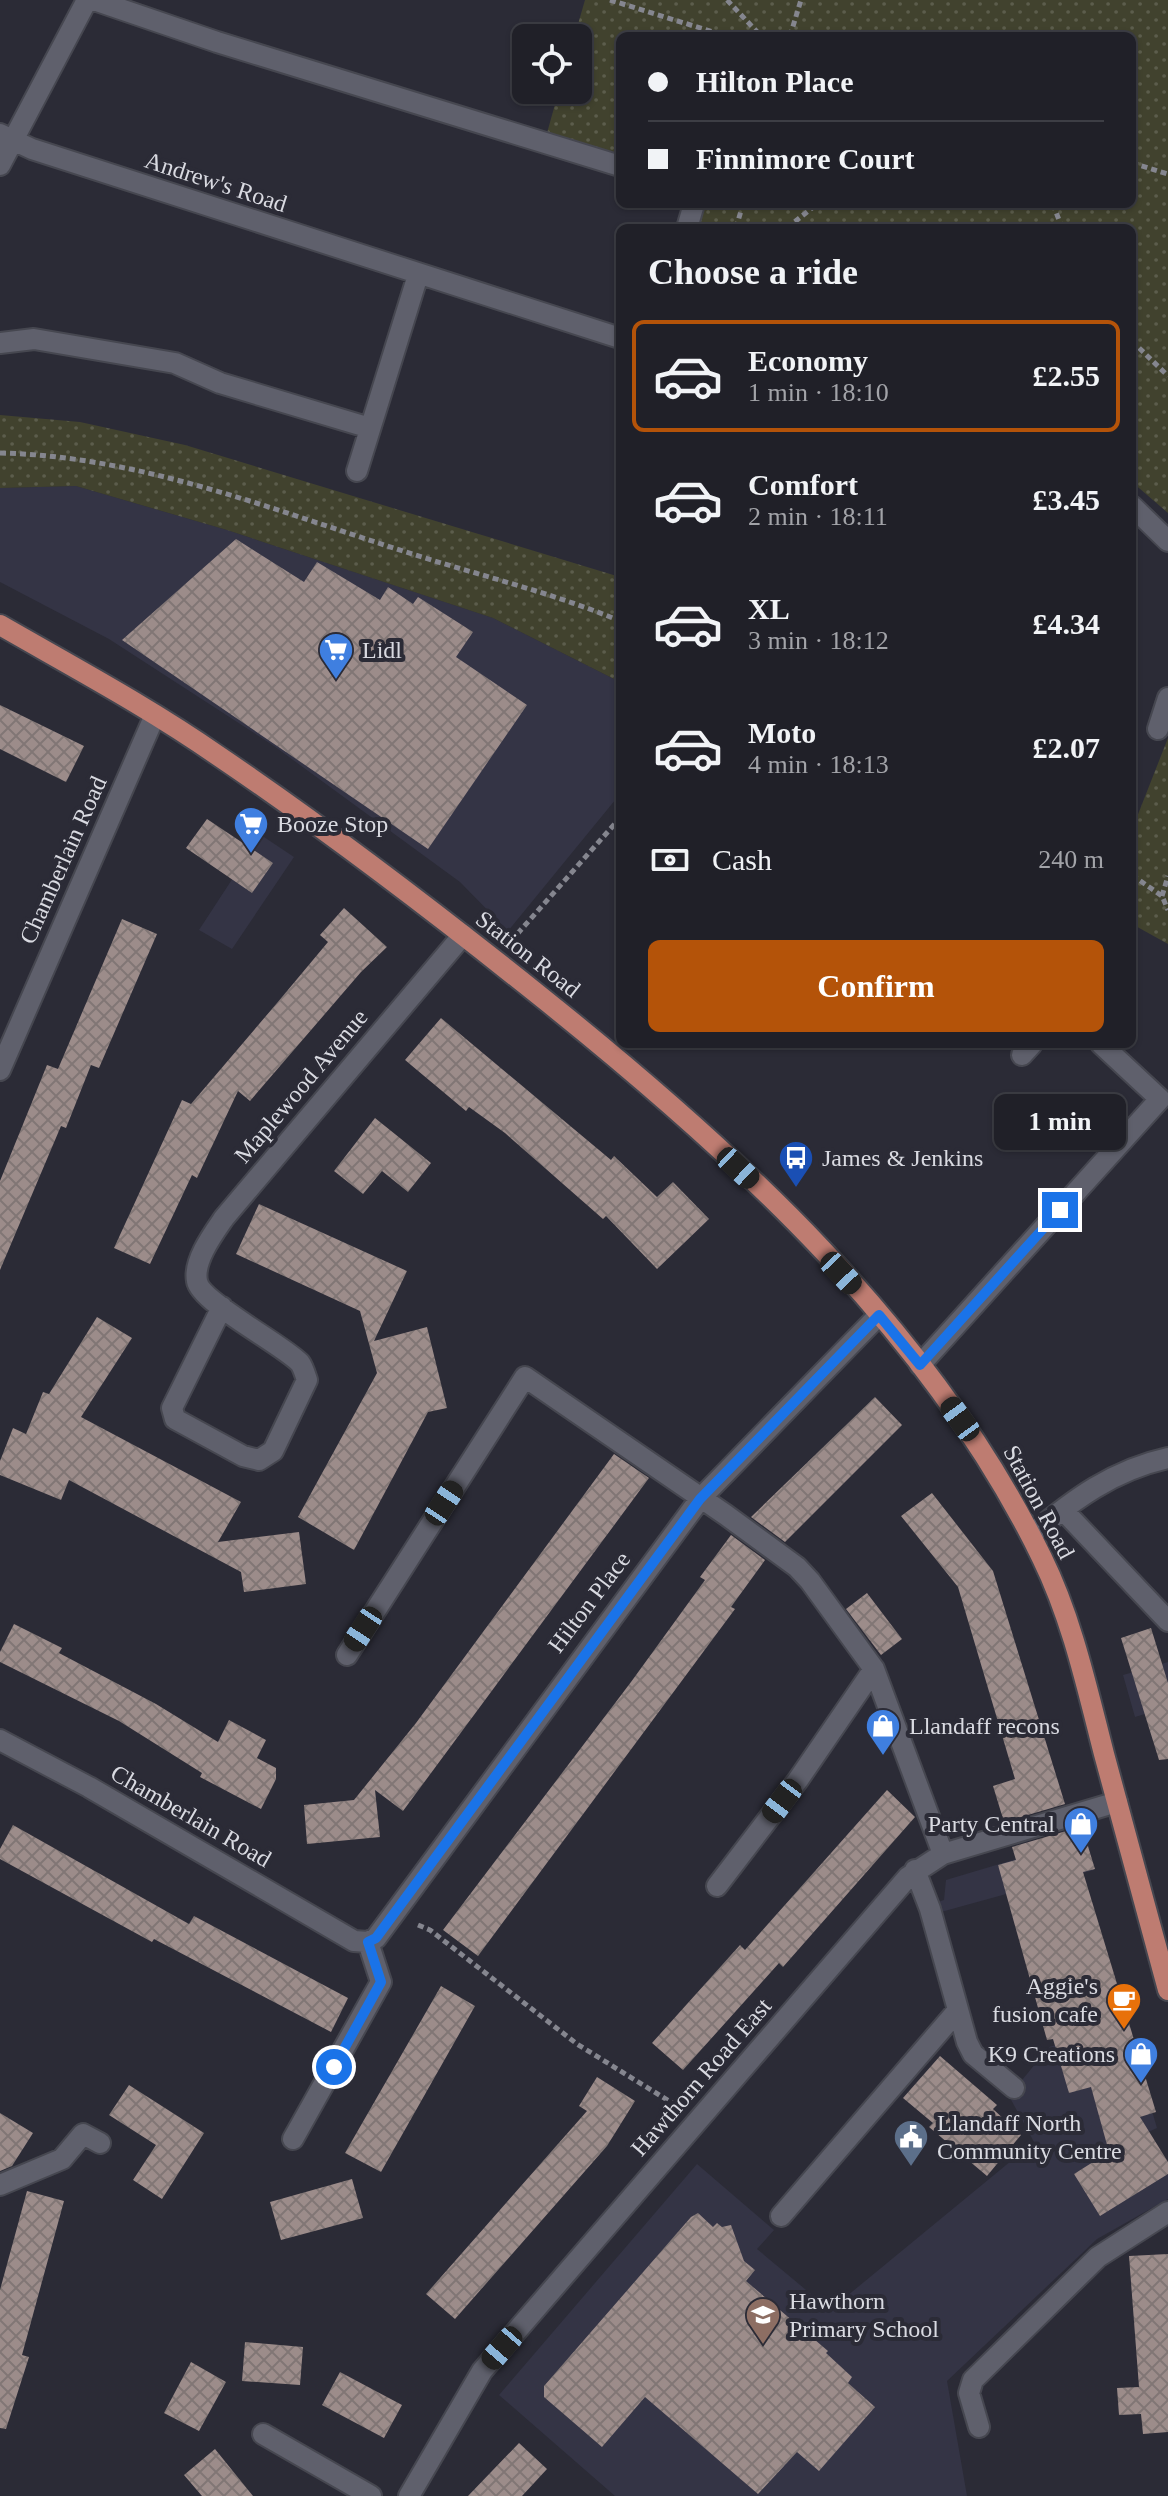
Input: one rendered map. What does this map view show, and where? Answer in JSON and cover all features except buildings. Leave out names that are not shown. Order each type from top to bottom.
[{"type":"main road","name":"Station Road","points":[[0,625],[155,715],[265,788],[463,935],[590,1037],[717,1148],[804,1233],[879,1315],[920,1365],[988,1460],[1031,1535],[1053,1584],[1076,1650],[1168,1990]]},
{"type":"street","points":[[0,165],[6,138],[87,0]]},
{"type":"street","points":[[94,0],[217,42],[616,165]]},
{"type":"street","name":"Andrew's Road","points":[[6,138],[418,275],[616,337]]},
{"type":"street","points":[[357,471],[418,275]]},
{"type":"street","points":[[0,343],[34,339],[175,363],[220,383],[370,428]]},
{"type":"street","points":[[1136,510],[1168,541]]},
{"type":"street","points":[[1158,729],[1168,698]]},
{"type":"street","name":"Chamberlain Road","points":[[0,1070],[155,715]]},
{"type":"street","name":"Maplewood Avenue","points":[[222,1307],[201,1292],[196,1281],[210,1240],[224,1218],[463,935]]},
{"type":"street","points":[[920,1365],[1160,1099],[1105,1048]]},
{"type":"street","points":[[222,1307],[301,1364],[307,1380],[273,1451],[259,1460],[243,1456],[175,1419],[172,1408],[222,1307]]},
{"type":"street","name":"Hilton Place","points":[[361,1942],[376,1938],[700,1499],[879,1315]]},
{"type":"street","points":[[347,1655],[525,1377],[797,1567],[874,1669],[943,1854]]},
{"type":"street","points":[[1031,1535],[1116,1475],[1168,1458]]},
{"type":"street","points":[[1063,1510],[1168,1621]]},
{"type":"street","points":[[717,1886],[798,1780],[874,1669]]},
{"type":"street","name":"Chamberlain Road","points":[[0,1740],[89,1787],[361,1942]]},
{"type":"street","name":"Hawthorn Road East","points":[[409,2496],[482,2371],[915,1870],[943,1854],[1117,1802]]},
{"type":"street","points":[[915,1870],[973,2054],[1014,2088]]},
{"type":"street","points":[[293,2139],[381,1982],[361,1942]]},
{"type":"street","points":[[781,2216],[958,2010]]},
{"type":"street","points":[[0,2185],[62,2159],[83,2134],[100,2143]]},
{"type":"street","points":[[979,2427],[969,2393],[973,2380],[1098,2257],[1168,2212]]},
{"type":"street","points":[[263,2434],[371,2496]]},
{"type":"path","points":[[610,0],[713,32]]},
{"type":"path","points":[[727,0],[757,32]]},
{"type":"path","points":[[791,32],[801,0]]},
{"type":"path","points":[[1136,164],[1168,174]]},
{"type":"path","points":[[792,224],[812,208]]},
{"type":"path","points":[[1136,345],[1168,376]]},
{"type":"path","points":[[0,453],[56,454],[133,469],[519,586],[616,620]]},
{"type":"path","points":[[494,960],[616,823]]},
{"type":"path","points":[[1162,896],[1168,876]]},
{"type":"path","points":[[1136,878],[1162,896],[1168,910]]},
{"type":"path","points":[[397,1909],[422,1929],[430,1930],[577,2044],[676,2105],[696,2122]]},
{"type":"shaded area","points":[[76,486],[227,530],[493,618],[616,680],[616,799],[508,931],[460,882],[274,746],[109,639],[0,582],[0,488]]},
{"type":"shaded area","points":[[261,835],[294,857],[232,949],[199,930]]},
{"type":"shaded area","points":[[1168,1662],[1168,1707],[1135,1717],[1123,1675]]},
{"type":"shaded area","points":[[1087,1838],[1094,1870],[941,1912],[938,1902],[944,1900],[946,1880]]},
{"type":"shaded area","name":"Hawthorn Primary School","points":[[1127,2025],[1157,2128],[1142,2135],[1168,2175],[1168,2199],[1097,2239],[947,2381],[967,2496],[615,2496],[499,2395],[697,2164],[774,2230],[757,2249],[830,2310],[1034,2142],[1009,2096],[1049,2047]]},
{"type":"green space","points":[[585,0],[1168,0],[1168,513],[1136,485],[1136,224],[699,224],[704,208],[1136,208],[1136,32],[616,32],[616,155],[547,133],[555,104],[592,104],[592,24],[578,24]]},
{"type":"green space","points":[[0,415],[80,422],[185,445],[616,576],[616,680],[493,618],[227,530],[76,486],[0,488]]},
{"type":"green space","points":[[1168,738],[1168,944],[1136,926],[1136,819]]},
{"type":"place","name":"Lidl","points":[[336,681]]},
{"type":"place","name":"Booze Stop","points":[[251,855]]},
{"type":"place","name":"James & Jenkins","points":[[796,1189]]},
{"type":"place","name":"Llandaff recons","points":[[883,1757]]},
{"type":"place","name":"Party Central","points":[[1081,1855]]},
{"type":"place","name":"Aggie's fusion cafe","points":[[1124,2031]]},
{"type":"place","name":"K9 Creations","points":[[1141,2085]]},
{"type":"place","name":"Llandaff North Community Centre","points":[[911,2168]]},
{"type":"place","name":"Hawthorn Primary School","points":[[763,2346]]},
{"type":"route","points":[[334,2067],[381,1982],[368,1942],[376,1938],[700,1499],[879,1315],[920,1365],[1060,1210]]}]
